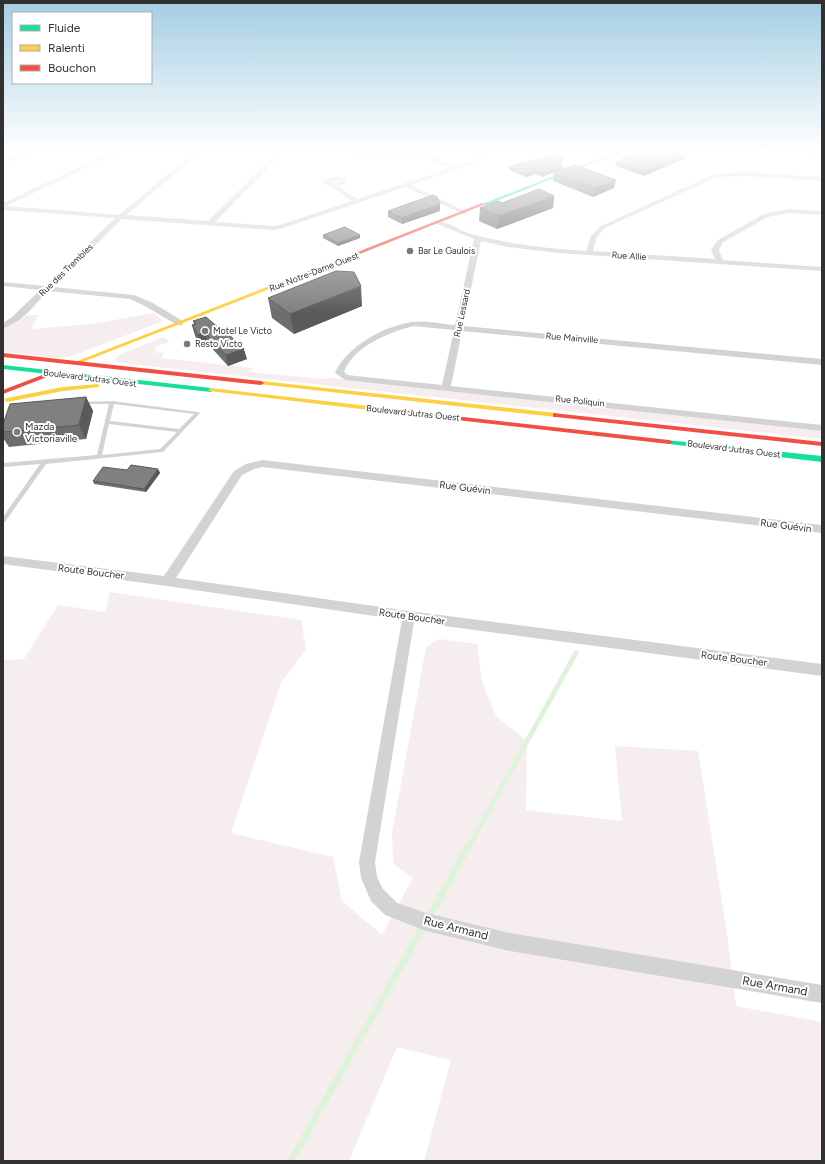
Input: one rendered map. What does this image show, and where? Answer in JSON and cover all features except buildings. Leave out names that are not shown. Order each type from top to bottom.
[{"type":"main road","name":"Rue Notre-Dame Ouest","points":[[3,392],[487,204]]},
{"type":"main road","name":"Boulevard Jutras Ouest","points":[[3,355],[822,444]]},
{"type":"main road","name":"Boulevard Jutras Ouest","points":[[3,367],[822,460]]},
{"type":"main road","points":[[3,402],[27,395],[63,389],[144,384]]},
{"type":"street","name":"Rue des Trembles","points":[[3,326],[11,323],[120,217],[135,204]]},
{"type":"street","points":[[209,224],[229,204]]},
{"type":"street","points":[[3,207],[273,228],[281,227],[350,204]]},
{"type":"street","points":[[447,204],[465,213]]},
{"type":"street","points":[[589,253],[594,236],[604,227],[653,204]]},
{"type":"street","points":[[720,262],[715,250],[720,241],[766,215],[789,211],[822,213]]},
{"type":"street","name":"Rue Allie","points":[[439,224],[478,238],[527,247],[589,253],[822,269]]},
{"type":"street","name":"Rue Lessard","points":[[446,387],[478,238]]},
{"type":"street","points":[[3,284],[131,297],[148,304],[180,323]]},
{"type":"street","name":"Rue Mainville","points":[[339,373],[340,366],[354,351],[402,327],[418,324],[822,362]]},
{"type":"street","name":"Rue Poliquin","points":[[339,373],[344,377],[822,428]]},
{"type":"street","name":"Rue Guévin","points":[[167,581],[238,474],[246,468],[258,463],[822,530]]},
{"type":"street","name":"Route Boucher","points":[[3,560],[167,581],[409,616],[822,670]]},
{"type":"street","name":"Rue Armand","points":[[409,616],[367,862],[369,878],[377,895],[391,909],[426,922],[510,942],[822,994]]},
{"type":"lane","points":[[99,456],[112,402]]},
{"type":"lane","points":[[4,465],[161,451],[198,413],[112,402],[78,403]]},
{"type":"lane","points":[[108,422],[180,431]]},
{"type":"lane","points":[[3,521],[44,462]]},
{"type":"shaded area","points":[[154,313],[163,321],[75,355],[61,358],[3,352],[3,328],[12,325],[27,315],[39,315],[30,329],[91,324]]},
{"type":"shaded area","points":[[162,337],[167,339],[169,342],[155,347],[156,353],[165,352],[161,358],[254,368],[250,372],[392,384],[822,430],[822,439],[121,363],[115,360],[117,356]]},
{"type":"shaded area","points":[[110,592],[301,620],[306,649],[281,683],[231,833],[333,857],[342,901],[382,935],[413,878],[393,863],[392,833],[426,647],[439,639],[477,644],[482,682],[496,716],[527,741],[526,810],[622,821],[615,746],[698,751],[727,934],[736,1006],[822,1022],[822,1161],[424,1161],[451,1060],[397,1047],[349,1161],[3,1161],[3,660],[24,659],[58,605],[105,612]]},
{"type":"waterway","points":[[469,846],[576,653]]},
{"type":"waterway","points":[[428,919],[469,845]]},
{"type":"waterway","points":[[291,1161],[424,925]]},
{"type":"traffic: fast","points":[[3,367],[211,390]]},
{"type":"traffic: fast","points":[[669,442],[822,459]]},
{"type":"traffic: slow","points":[[78,362],[302,275]]},
{"type":"traffic: slow","points":[[261,383],[556,415]]},
{"type":"traffic: slow","points":[[7,400],[63,389],[97,386]]},
{"type":"traffic: slow","points":[[211,390],[386,410]]},
{"type":"traffic: jam","points":[[302,275],[483,204]]},
{"type":"traffic: jam","points":[[3,355],[261,383]]},
{"type":"traffic: jam","points":[[3,392],[50,374]]},
{"type":"traffic: jam","points":[[386,410],[669,442]]},
{"type":"traffic: jam","points":[[556,415],[822,444]]},
{"type":"place","name":"Bar Le Gaulois","points":[[410,251]]},
{"type":"place","name":"Motel Le Victo","points":[[205,331]]},
{"type":"place","name":"Resto Victo","points":[[187,344]]},
{"type":"place","name":"Mazda Victoriaville","points":[[17,432]]}]
